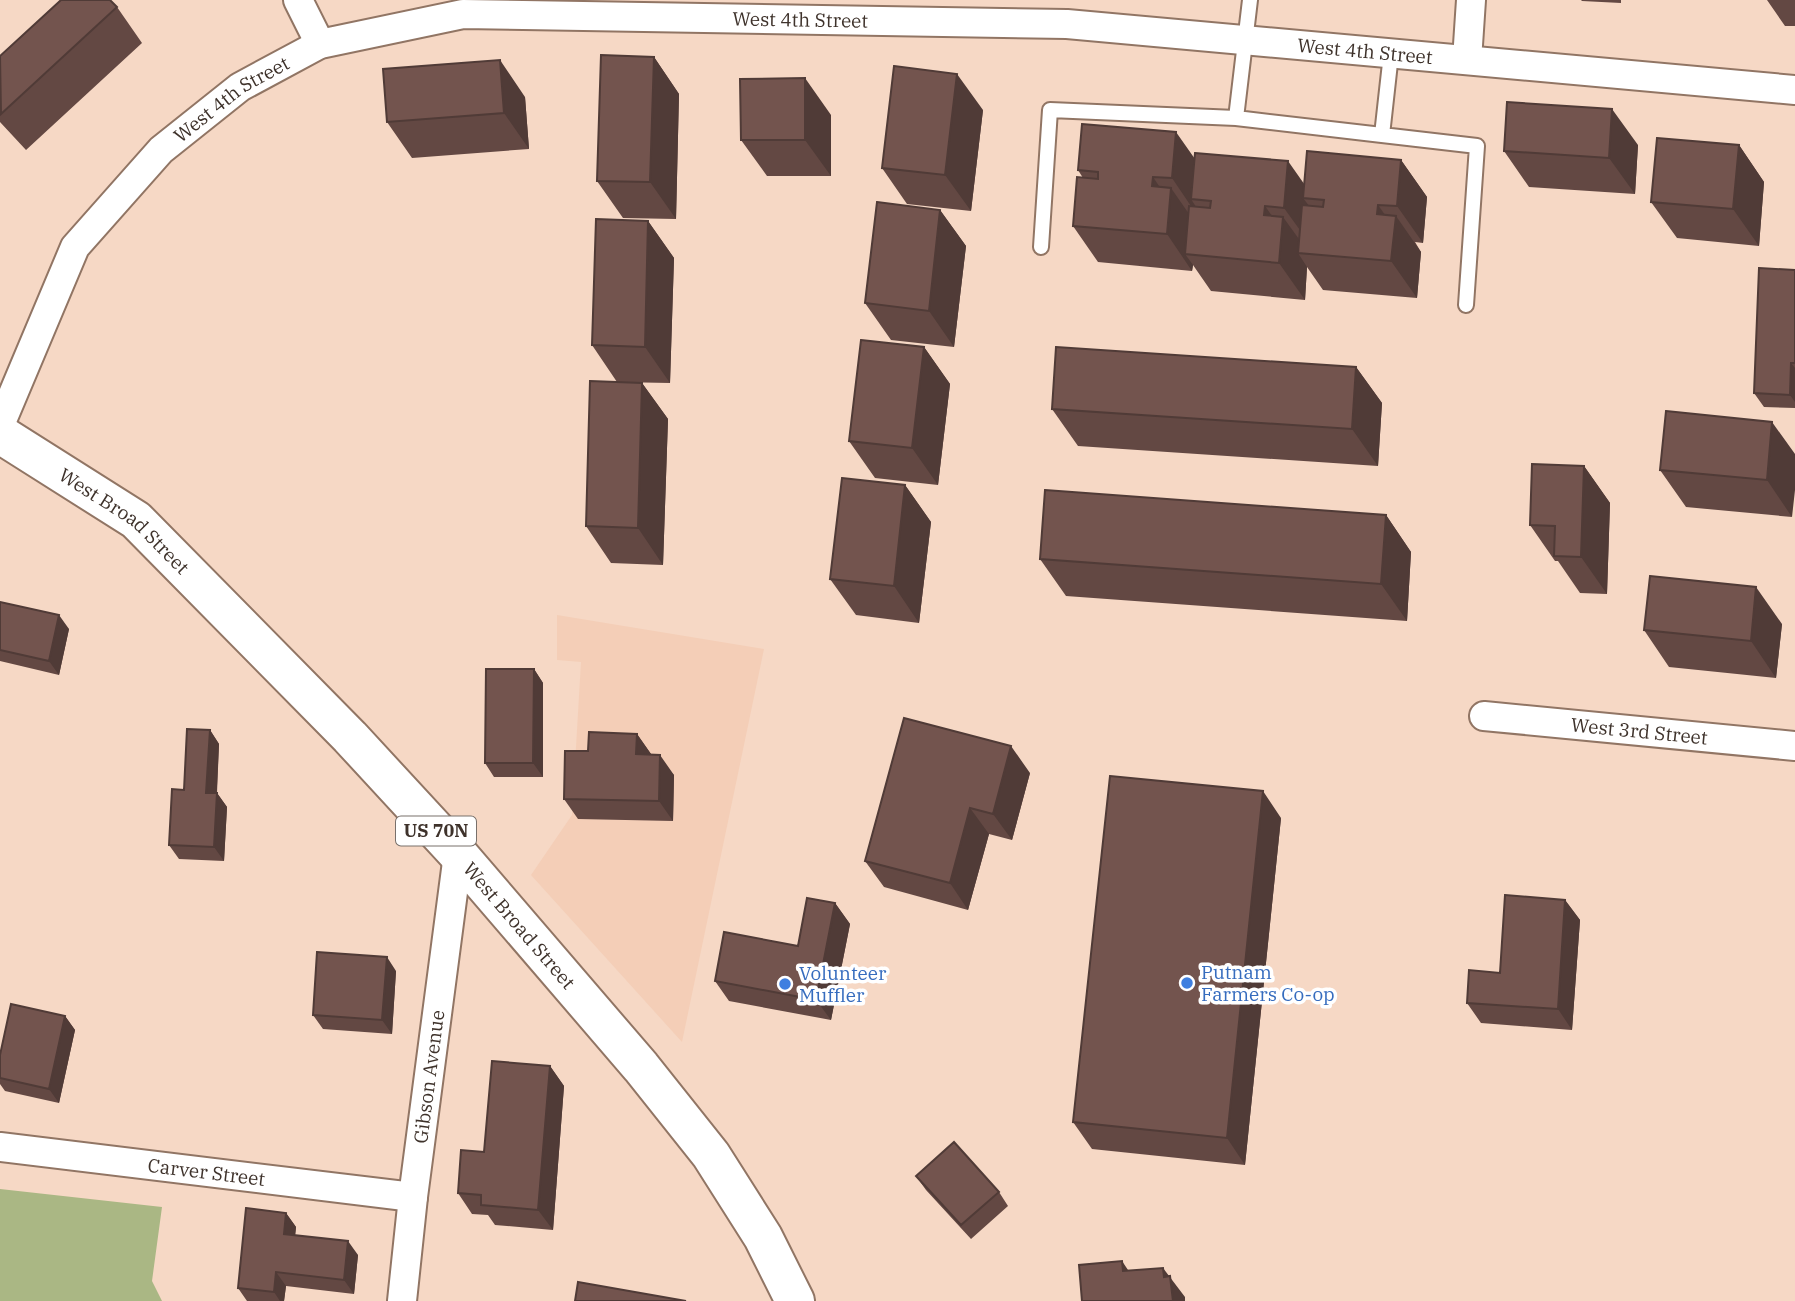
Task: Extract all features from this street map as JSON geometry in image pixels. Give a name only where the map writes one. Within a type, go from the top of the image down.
[{"type":"main road","name":"West Broad Street","points":[[0,434],[136,520],[350,737],[458,854],[640,1067],[710,1155],[764,1237],[795,1301]]},
{"type":"street","points":[[298,0],[320,44]]},
{"type":"street","points":[[1467,60],[1471,0]]},
{"type":"street","name":"West 4th Street","points":[[0,425],[75,247],[161,150],[240,87],[320,44],[463,14],[1068,12],[1245,40],[1795,90]]},
{"type":"street","name":"West 3rd Street","points":[[1484,716],[1795,746]]},
{"type":"street","name":"Gibson Avenue","points":[[402,1301],[458,854]]},
{"type":"street","name":"Carver Street","points":[[0,1147],[413,1197]]},
{"type":"lane","points":[[1236,118],[1250,0]]},
{"type":"lane","points":[[1382,135],[1391,54]]},
{"type":"lane","points":[[1041,247],[1051,110],[1236,118],[1476,146],[1466,304]]},
{"type":"shaded area","points":[[557,615],[764,649],[682,1042],[531,875],[572,815],[581,662],[557,660]]},
{"type":"green space","points":[[0,1189],[162,1207],[152,1281],[162,1301],[0,1301]]},
{"type":"building","points":[[61,0],[110,0],[117,7],[1,114],[0,56]]},
{"type":"building","points":[[601,55],[654,57],[650,182],[597,181]]},
{"type":"building","points":[[500,60],[504,113],[387,122],[383,69]]},
{"type":"building","points":[[894,66],[957,74],[945,175],[882,168]]},
{"type":"building","points":[[805,78],[805,140],[741,140],[740,79]]},
{"type":"building","points":[[1507,102],[1612,109],[1609,158],[1504,151]]},
{"type":"building","points":[[1082,124],[1176,132],[1172,178],[1153,177],[1152,186],[1171,188],[1167,234],[1073,226],[1077,177],[1098,179],[1098,172],[1078,170]]},
{"type":"building","points":[[1657,138],[1739,145],[1733,209],[1651,202]]},
{"type":"building","points":[[1307,151],[1401,160],[1397,206],[1378,205],[1377,214],[1396,216],[1391,261],[1298,253],[1302,205],[1323,207],[1324,200],[1303,198]]},
{"type":"building","points":[[1195,153],[1288,161],[1284,208],[1265,206],[1264,215],[1283,217],[1279,263],[1185,254],[1189,206],[1210,208],[1211,201],[1191,199]]},
{"type":"building","points":[[877,202],[940,210],[929,311],[865,303]]},
{"type":"building","points":[[596,219],[648,221],[645,347],[592,345]]},
{"type":"building","points":[[1759,268],[1795,270],[1795,363],[1791,363],[1790,395],[1754,393]]},
{"type":"building","points":[[861,340],[924,347],[912,448],[849,441]]},
{"type":"building","points":[[1056,347],[1356,367],[1352,429],[1052,409]]},
{"type":"building","points":[[590,381],[642,383],[638,528],[586,526]]},
{"type":"building","points":[[1666,411],[1772,422],[1767,480],[1660,470]]},
{"type":"building","points":[[1532,464],[1584,466],[1581,557],[1554,556],[1555,526],[1530,525]]},
{"type":"building","points":[[842,478],[905,485],[894,586],[830,579]]},
{"type":"building","points":[[1045,490],[1386,515],[1381,584],[1040,559]]},
{"type":"building","points":[[1650,576],[1756,587],[1751,641],[1644,630]]},
{"type":"building","points":[[0,602],[59,615],[49,661],[0,650]]},
{"type":"building","points":[[486,669],[534,669],[533,763],[485,763]]},
{"type":"building","points":[[904,718],[1011,746],[993,814],[970,808],[950,883],[865,861]]},
{"type":"building","points":[[187,729],[210,730],[206,793],[217,793],[214,847],[169,845],[172,789],[184,790]]},
{"type":"building","points":[[589,732],[637,734],[636,754],[660,755],[659,801],[564,799],[565,751],[588,751]]},
{"type":"building","name":"Putnam Farmers Co-op","points":[[1110,776],[1263,791],[1227,1138],[1073,1122]]},
{"type":"building","points":[[1505,895],[1565,900],[1558,1009],[1467,1003],[1469,970],[1500,973]]},
{"type":"building","points":[[807,898],[835,903],[816,1000],[715,981],[724,932],[798,946]]},
{"type":"building","points":[[317,952],[387,957],[382,1020],[313,1015]]},
{"type":"building","points":[[11,1004],[65,1016],[49,1089],[0,1078],[0,1055]]},
{"type":"building","points":[[492,1061],[550,1066],[538,1210],[481,1205],[481,1195],[458,1193],[461,1150],[484,1152]]},
{"type":"building","points":[[954,1142],[999,1192],[961,1225],[916,1176]]},
{"type":"building","points":[[246,1208],[286,1213],[284,1234],[348,1241],[344,1280],[276,1272],[274,1292],[238,1288]]},
{"type":"building","points":[[1122,1261],[1123,1271],[1163,1268],[1164,1277],[1170,1276],[1173,1301],[1082,1301],[1079,1265]]},
{"type":"building","points":[[578,1282],[686,1301],[575,1301]]},
{"type":"place","name":"Putnam Farmers Co-op","points":[[1187,983]]},
{"type":"place","name":"Volunteer Muffler","points":[[785,984]]}]
